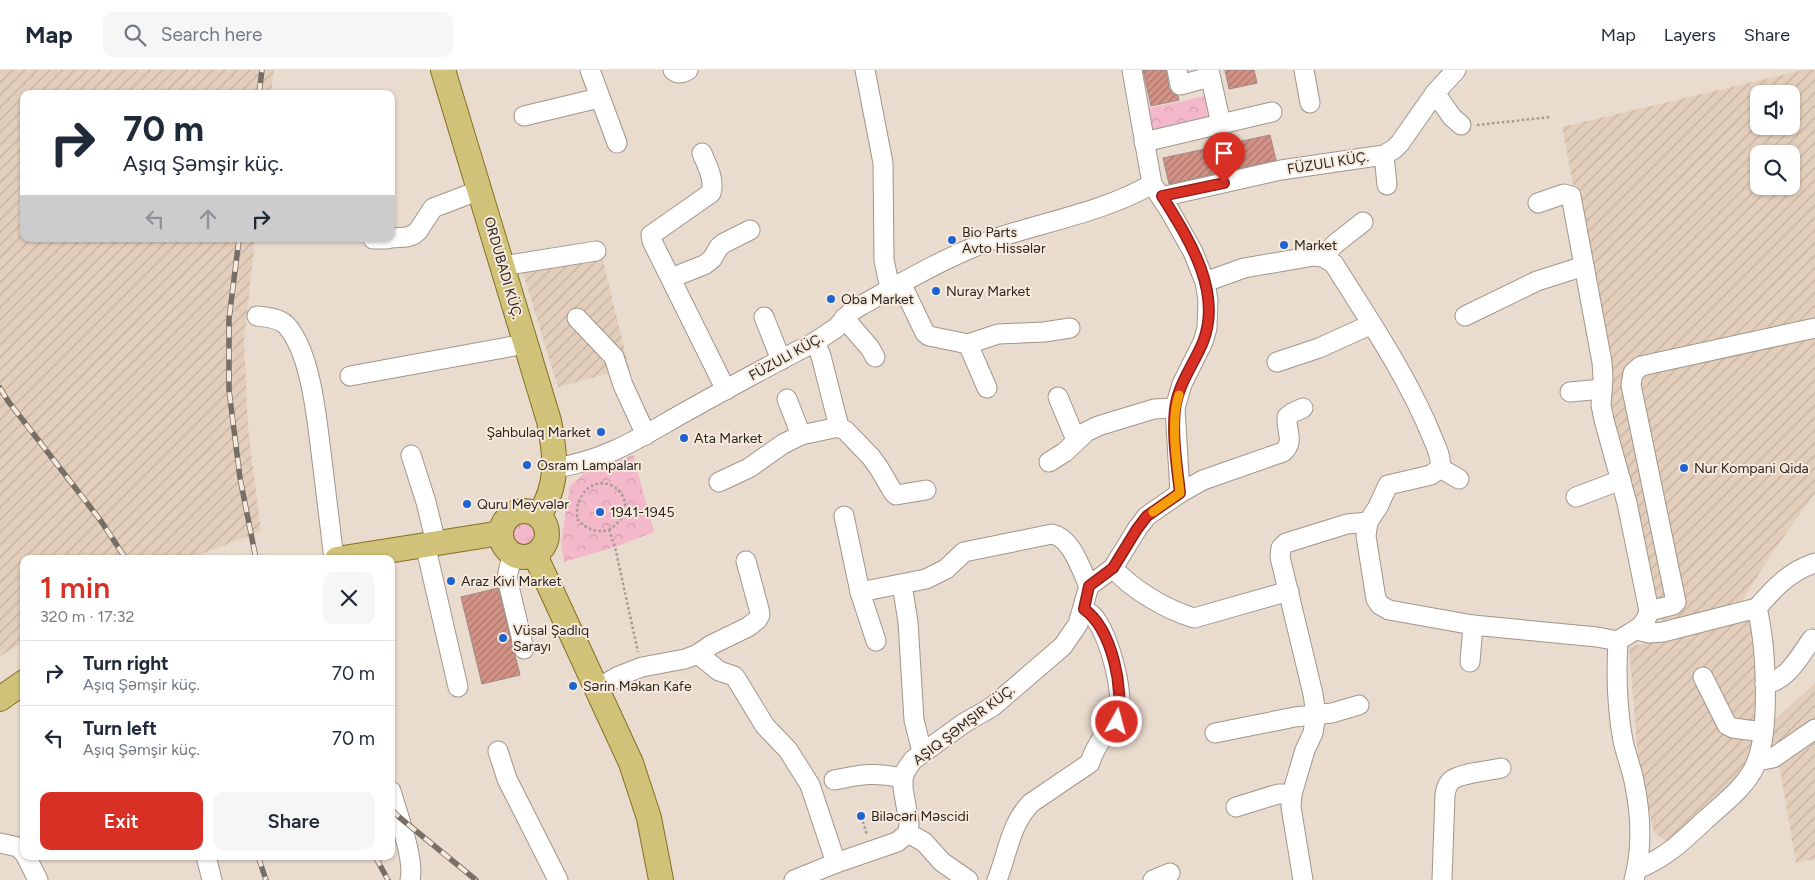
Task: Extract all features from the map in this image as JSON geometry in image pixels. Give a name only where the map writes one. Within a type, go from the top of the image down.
[{"type":"main road","name":"ORDUBADI KÜÇ.","points":[[443,70],[549,421],[555,468],[548,500],[538,516]]},
{"type":"main road","points":[[522,510],[538,516],[547,528],[545,544],[541,550],[535,555],[527,557],[519,557],[512,554],[506,549],[502,541],[502,525],[507,518],[522,510]]},
{"type":"main road","points":[[361,555],[501,533]]},
{"type":"main road","points":[[535,555],[631,762],[641,791],[661,880]]},
{"type":"main road","points":[[0,700],[20,685]]},
{"type":"street","points":[[590,70],[617,143]]},
{"type":"street","points":[[673,70],[682,73],[688,70]]},
{"type":"street","points":[[865,70],[884,163],[884,260],[886,277],[896,286],[925,333],[934,338],[968,344],[998,334],[1044,332],[1070,328]]},
{"type":"street","points":[[1132,70],[1144,142],[1157,190],[1193,252],[1205,282],[1208,306],[1207,328],[1182,384],[1175,408],[1180,493]]},
{"type":"street","points":[[1176,70],[1180,85],[1210,74],[1221,124]]},
{"type":"street","points":[[1304,70],[1310,103]]},
{"type":"street","name":"FÜZULI KÜÇ.","points":[[555,468],[588,461],[630,444],[815,342],[836,328],[844,318],[860,306],[896,286],[978,246],[1157,190],[1384,155],[1400,144],[1435,93],[1456,70]]},
{"type":"street","points":[[1435,93],[1461,126]]},
{"type":"street","points":[[524,116],[599,98]]},
{"type":"street","points":[[1144,142],[1272,112]]},
{"type":"street","points":[[702,153],[711,176],[713,186],[711,192],[650,235],[726,390]]},
{"type":"street","points":[[1384,155],[1387,185]]},
{"type":"street","points":[[395,238],[407,237],[413,234],[418,230],[433,208],[480,190]]},
{"type":"street","points":[[1440,468],[1431,475],[1392,483],[1388,486],[1378,508],[1368,522],[1366,536],[1373,586],[1376,599],[1380,605],[1389,610],[1473,625],[1597,637],[1618,641],[1637,630],[1647,619],[1649,611],[1627,503],[1601,404],[1602,362],[1571,196],[1564,194],[1538,203]]},
{"type":"street","points":[[1323,257],[1335,244],[1363,222]]},
{"type":"street","points":[[671,278],[704,265],[712,260],[724,243],[750,230]]},
{"type":"street","points":[[502,266],[596,251]]},
{"type":"street","points":[[1205,282],[1244,268],[1314,256],[1323,257],[1334,264],[1406,383],[1428,427],[1440,458],[1440,468]]},
{"type":"street","points":[[1465,316],[1537,281],[1584,266]]},
{"type":"street","points":[[257,316],[275,319],[285,324],[297,342],[304,361],[313,394],[335,555]]},
{"type":"street","points":[[764,317],[781,360]]},
{"type":"street","points":[[577,318],[614,357],[623,385],[646,435]]},
{"type":"street","points":[[844,318],[870,348],[875,357]]},
{"type":"street","points":[[1277,362],[1319,348],[1372,324]]},
{"type":"street","points":[[1649,611],[1673,605],[1676,602],[1676,596],[1631,385],[1633,372],[1640,366],[1815,328]]},
{"type":"street","points":[[815,342],[821,356],[839,427]]},
{"type":"street","points":[[350,376],[525,344]]},
{"type":"street","points":[[968,344],[987,388]]},
{"type":"street","points":[[1570,392],[1602,389]]},
{"type":"street","points":[[1058,397],[1076,440]]},
{"type":"street","points":[[787,399],[802,435]]},
{"type":"street","points":[[1049,462],[1065,452],[1086,432],[1108,422],[1154,409],[1175,408]]},
{"type":"street","points":[[1089,586],[1113,568],[1147,516],[1180,493],[1203,480],[1283,452],[1289,447],[1290,440],[1286,425],[1287,417],[1303,408]]},
{"type":"street","points":[[719,482],[750,468],[783,444],[802,435],[839,427],[846,430],[871,457],[880,468],[892,492],[896,495],[926,490]]},
{"type":"street","points":[[411,455],[426,502],[431,544],[458,687]]},
{"type":"street","points":[[1440,468],[1459,479]]},
{"type":"street","points":[[1576,497],[1621,480]]},
{"type":"street","points":[[844,516],[860,592],[876,641]]},
{"type":"street","points":[[1303,880],[1291,817],[1292,794],[1305,750],[1313,732],[1316,715],[1313,694],[1280,557],[1281,548],[1286,543],[1347,524],[1368,522]]},
{"type":"street","points":[[794,880],[897,842],[908,833],[909,823],[903,788],[903,778],[906,770],[922,752],[964,723],[992,707],[1063,646],[1078,624],[1084,609],[1089,586],[1067,541],[1060,535],[1052,534],[964,552],[946,569],[926,579],[860,592]]},
{"type":"street","points":[[512,554],[507,578],[524,649]]},
{"type":"street","points":[[596,689],[619,676],[642,667],[698,654],[711,644],[748,627],[757,620],[760,615],[759,609],[746,561]]},
{"type":"street","points":[[1637,630],[1649,633],[1663,632],[1758,608],[1780,582],[1795,571],[1815,562]]},
{"type":"street","points":[[1113,568],[1138,592],[1194,618],[1289,591]]},
{"type":"street","points":[[902,584],[908,622],[914,720],[922,752]]},
{"type":"street","points":[[1635,875],[1674,849],[1742,785],[1757,761],[1763,732],[1765,684],[1758,608]]},
{"type":"street","points":[[997,880],[1014,825],[1023,811],[1031,803],[1090,763],[1104,736],[1117,722],[1120,696],[1115,663],[1097,621],[1084,609]]},
{"type":"street","points":[[1470,662],[1473,625]]},
{"type":"street","points":[[1765,684],[1782,677],[1790,670],[1812,639]]},
{"type":"street","points":[[1618,641],[1617,665],[1620,724],[1635,783],[1641,832],[1635,875]]},
{"type":"street","points":[[698,654],[719,671],[734,676],[738,680],[764,726],[788,750],[810,785],[816,799],[836,863]]},
{"type":"street","points":[[1704,677],[1728,725],[1733,728],[1763,732]]},
{"type":"street","points":[[1215,733],[1294,717],[1332,714],[1360,705]]},
{"type":"street","points":[[1757,761],[1773,758],[1815,729]]},
{"type":"street","points":[[498,750],[507,779],[558,880]]},
{"type":"street","points":[[1442,880],[1447,785],[1452,779],[1460,776],[1501,768]]},
{"type":"street","points":[[834,780],[881,773],[903,778]]},
{"type":"street","points":[[1236,807],[1278,794],[1292,794]]},
{"type":"street","points":[[395,805],[406,845],[410,865],[410,880]]},
{"type":"street","points":[[908,833],[924,842],[942,862],[968,880]]},
{"type":"street","points":[[0,843],[20,849]]},
{"type":"street","points":[[28,860],[38,880]]},
{"type":"street","points":[[207,860],[212,880]]},
{"type":"street","points":[[1153,880],[1170,873]]},
{"type":"path","points":[[1461,126],[1550,117]]},
{"type":"path","points":[[597,483],[606,483],[614,486],[620,493],[624,503],[624,514],[618,523],[609,530],[596,532],[585,527],[577,520],[578,504],[583,493],[597,483]]},
{"type":"path","points":[[609,530],[616,547],[642,667]]},
{"type":"path","points":[[860,812],[872,851]]},
{"type":"shaded area","points":[[0,70],[274,70],[272,90],[20,90],[20,242],[255,242],[244,340],[248,428],[261,531],[198,555],[20,555],[20,644],[0,656]]},
{"type":"shaded area","name":"Nur Kompani Qida","points":[[1803,70],[1815,70],[1815,493],[1770,556],[1739,606],[1664,626],[1607,395],[1608,365],[1562,127]]},
{"type":"shaded area","points":[[602,256],[629,368],[558,387],[522,270]]},
{"type":"shaded area","points":[[1754,619],[1757,705],[1752,754],[1745,769],[1670,843],[1654,833],[1638,756],[1629,647]]},
{"type":"shaded area","points":[[1815,683],[1815,859],[1796,863],[1780,769],[1767,748],[1773,722]]},
{"type":"green space","points":[[1205,96],[1211,120],[1153,134],[1147,109]]},
{"type":"green space","points":[[633,455],[654,532],[615,547],[564,562],[561,543],[570,486],[583,474]]},
{"type":"green space","points":[[524,523],[532,526],[535,534],[532,542],[524,545],[516,542],[513,534],[516,526]]},
{"type":"building","points":[[1143,70],[1166,70],[1169,88],[1172,93],[1178,96],[1179,100],[1151,106]]},
{"type":"building","points":[[1225,70],[1254,70],[1257,83],[1229,89]]},
{"type":"building","points":[[1270,135],[1276,160],[1169,184],[1163,158]]},
{"type":"building","points":[[498,588],[520,675],[482,684],[461,597]]},
{"type":"railway","points":[[260,90],[262,70]]},
{"type":"railway","points":[[239,242],[229,319],[229,390],[240,478],[255,555]]},
{"type":"railway","points":[[0,388],[101,521],[123,555]]},
{"type":"railway","points":[[395,813],[476,880]]},
{"type":"railway","points":[[259,860],[266,880]]},
{"type":"railway","points":[[377,860],[388,880]]},
{"type":"slow traffic","points":[[1153,512],[1180,493],[1175,423],[1175,408],[1179,395]]},
{"type":"place","name":"Bio Parts Avto Hissələr","points":[[952,240]]},
{"type":"place","name":"Market","points":[[1284,245]]},
{"type":"place","name":"Nuray Market","points":[[936,291]]},
{"type":"place","name":"Oba Market","points":[[831,299]]},
{"type":"place","name":"Şahbulaq Market","points":[[601,432]]},
{"type":"place","name":"Ata Market","points":[[684,438]]},
{"type":"place","name":"Osram Lampaları","points":[[527,465]]},
{"type":"place","name":"Nur Kompani Qida","points":[[1684,468]]},
{"type":"place","name":"Quru Meyvələr","points":[[467,504]]},
{"type":"place","name":"1941-1945","points":[[600,512]]},
{"type":"place","name":"Araz Kivi Market","points":[[451,581]]},
{"type":"place","name":"Vüsal Şadlıq Sarayı","points":[[503,638]]},
{"type":"place","name":"Sərin Məkan Kafe","points":[[573,686]]},
{"type":"place","name":"Biləcəri Məscidi","points":[[861,816]]},
{"type":"route","points":[[1117,722],[1120,696],[1115,663],[1097,621],[1084,609],[1087,592],[1089,586],[1108,574],[1113,568],[1147,516],[1180,493],[1175,408],[1182,384],[1202,342],[1207,328],[1209,313],[1205,282],[1201,269],[1162,196],[1224,183]]}]
